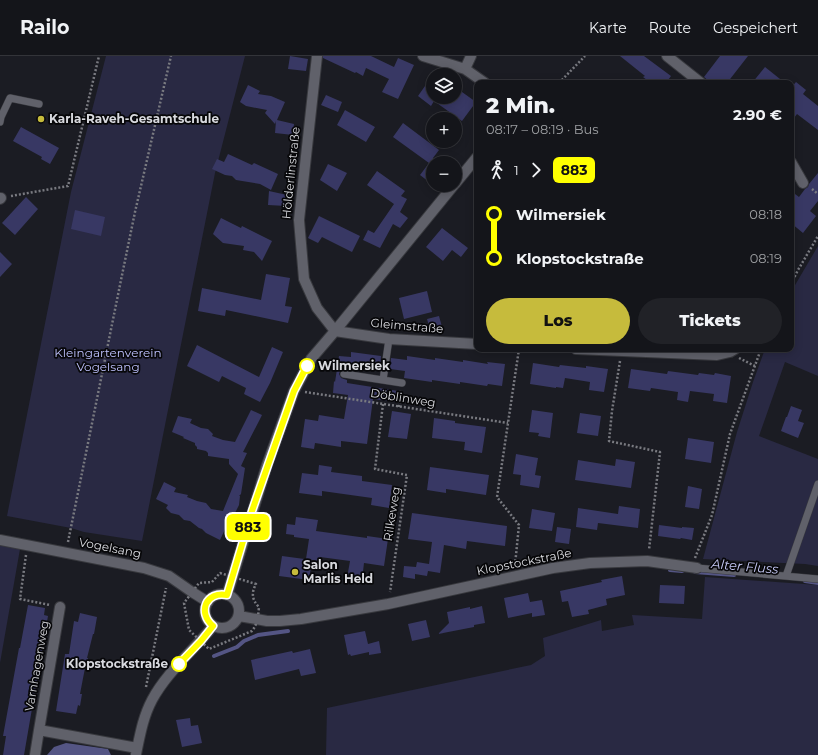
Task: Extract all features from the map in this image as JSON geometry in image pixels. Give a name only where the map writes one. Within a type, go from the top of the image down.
[{"type":"street","name":"Hölderlinstraße","points":[[317,56],[299,220],[304,279],[317,308],[335,331]]},
{"type":"street","points":[[423,56],[465,69],[481,80]]},
{"type":"street","points":[[465,69],[471,56]]},
{"type":"street","points":[[667,56],[697,80]]},
{"type":"street","points":[[462,174],[474,160]]},
{"type":"street","points":[[794,167],[803,183]]},
{"type":"street","points":[[227,595],[265,471],[294,391],[311,359],[448,192]]},
{"type":"street","name":"Gleimstraße","points":[[335,331],[389,339],[474,344]]},
{"type":"street","points":[[645,352],[717,355],[730,352]]},
{"type":"street","name":"Vogelsang","points":[[0,540],[144,568],[169,576],[208,602]]},
{"type":"street","name":"Klopstockstraße","points":[[239,616],[257,620],[280,621],[301,619],[388,604],[553,568],[590,563],[648,561],[695,568]]},
{"type":"street","points":[[216,595],[227,595],[233,598],[238,604],[240,612],[234,624],[227,628],[221,629],[213,626],[206,618],[205,607],[211,598],[216,595]]},
{"type":"street","name":"Varnhagenweg","points":[[34,755],[60,607]]},
{"type":"street","points":[[39,730],[137,752],[145,717],[157,691],[213,626]]},
{"type":"lane","points":[[0,122],[1,116],[10,98],[40,104]]},
{"type":"lane","points":[[383,380],[389,339]]},
{"type":"lane","points":[[344,374],[402,383]]},
{"type":"lane","points":[[786,576],[818,484]]},
{"type":"lane","name":"Klopstockstraße","points":[[695,568],[818,579]]},
{"type":"path","points":[[0,197],[68,186],[99,56]]},
{"type":"path","points":[[66,553],[120,280],[171,56]]},
{"type":"path","points":[[562,80],[585,56]]},
{"type":"path","points":[[794,278],[818,236]]},
{"type":"path","points":[[514,576],[519,525],[497,498],[519,352]]},
{"type":"path","points":[[621,352],[609,441],[660,452],[648,561]]},
{"type":"path","points":[[695,568],[697,553],[712,515],[730,434],[760,352]]},
{"type":"path","points":[[399,407],[402,383]]},
{"type":"path","name":"Döblinweg","points":[[294,391],[508,423]]},
{"type":"path","name":"Rilkeweg","points":[[383,404],[376,469],[407,475],[388,604]]},
{"type":"path","points":[[28,545],[20,599],[60,607]]},
{"type":"path","points":[[220,573],[256,584],[252,595],[254,602],[259,607],[256,626],[252,631],[209,649],[189,630],[184,603],[192,592],[199,583],[212,582],[220,573]]},
{"type":"path","points":[[144,693],[169,576]]},
{"type":"green space","name":"Kleingartenverein Vogelsang","points":[[106,56],[245,56],[215,173],[142,541],[84,532],[71,528],[7,516],[71,192]]},
{"type":"green space","points":[[818,246],[818,376],[785,362],[759,436],[818,459],[818,566],[805,564],[703,559],[737,432],[764,352],[794,352],[794,287]]},
{"type":"green space","points":[[0,545],[20,549],[0,663]]},
{"type":"green space","points":[[705,577],[818,585],[818,755],[326,755],[327,708],[531,665],[545,656],[543,638],[601,620],[602,631],[634,625],[632,615],[702,619]]},
{"type":"shaded area","points":[[66,743],[108,749],[111,755],[47,755],[54,747]]},
{"type":"building","points":[[290,56],[308,59],[306,71],[288,69]]},
{"type":"building","points":[[323,56],[371,56],[394,67],[398,58],[414,65],[398,99],[382,92],[389,79],[366,68],[363,76],[323,58]]},
{"type":"building","points":[[620,56],[644,56],[671,76],[668,80],[647,80],[643,77],[645,76]]},
{"type":"building","points":[[720,56],[748,56],[729,80],[708,80],[704,77]]},
{"type":"building","points":[[765,67],[781,80],[754,80]]},
{"type":"building","points":[[796,82],[806,90],[803,94],[818,106],[818,130],[797,114],[794,118],[794,84]]},
{"type":"building","points":[[248,85],[260,91],[258,94],[271,96],[285,102],[277,120],[294,124],[293,135],[275,133],[276,121],[275,124],[265,113],[267,110],[246,106],[240,102]]},
{"type":"building","points":[[425,86],[426,87],[426,102],[418,96]]},
{"type":"building","points":[[462,92],[474,101],[474,105],[462,121],[462,112],[449,112],[438,104],[462,104]]},
{"type":"building","points":[[326,95],[342,102],[338,112],[321,105]]},
{"type":"building","points":[[345,110],[375,127],[366,142],[337,125]]},
{"type":"building","points":[[403,123],[426,140],[426,148],[436,148],[439,150],[434,156],[426,156],[426,161],[393,137]]},
{"type":"building","points":[[21,127],[59,148],[50,164],[41,159],[42,157],[13,141]]},
{"type":"building","points":[[228,154],[252,165],[254,163],[278,174],[271,190],[260,184],[236,180],[232,176],[225,175],[212,169],[217,159],[224,162]]},
{"type":"building","points":[[328,164],[347,173],[337,191],[320,180]]},
{"type":"building","points":[[426,167],[426,180],[420,175]]},
{"type":"building","points":[[377,171],[405,191],[401,196],[407,199],[400,212],[408,218],[400,228],[393,224],[380,248],[363,240],[368,230],[374,233],[394,204],[367,185]]},
{"type":"building","points":[[818,173],[818,201],[810,211],[816,216],[803,233],[794,226],[794,193],[799,197]]},
{"type":"building","points":[[269,191],[287,195],[286,206],[268,205]]},
{"type":"building","points":[[26,197],[38,209],[15,235],[2,223]]},
{"type":"building","points":[[75,210],[105,217],[101,236],[71,229]]},
{"type":"building","points":[[319,216],[360,236],[352,252],[322,237],[318,243],[308,238]]},
{"type":"building","points":[[221,218],[241,228],[242,226],[272,241],[262,261],[254,252],[243,250],[244,246],[223,243],[213,234]]},
{"type":"building","points":[[442,228],[468,248],[461,257],[452,250],[443,261],[426,247]]},
{"type":"building","points":[[0,252],[12,264],[0,277]]},
{"type":"building","points":[[266,274],[290,278],[285,306],[292,307],[288,323],[226,310],[225,316],[198,311],[202,288],[261,300]]},
{"type":"building","points":[[427,291],[432,312],[404,319],[399,298]]},
{"type":"building","points":[[439,316],[442,327],[430,330],[427,319]]},
{"type":"building","points":[[197,345],[259,377],[272,347],[283,352],[260,402],[244,394],[246,388],[222,376],[219,382],[187,366]]},
{"type":"building","points":[[351,352],[381,356],[380,368],[350,363],[349,370],[343,369],[340,371],[339,374],[341,378],[347,380],[347,383],[398,391],[397,402],[373,399],[367,444],[341,441],[341,447],[315,443],[314,449],[301,447],[305,419],[318,421],[319,415],[344,419],[348,395],[333,393],[334,381],[335,382],[339,356],[351,357]]},
{"type":"building","points":[[407,356],[435,360],[435,358],[463,362],[463,360],[488,364],[487,362],[505,364],[502,386],[488,384],[487,386],[460,382],[460,384],[432,380],[432,382],[404,378],[405,371],[390,369],[391,358],[407,360]]},
{"type":"building","points":[[533,363],[559,367],[560,365],[586,368],[586,366],[608,369],[604,392],[589,390],[590,382],[565,378],[563,388],[530,384]]},
{"type":"building","points":[[631,369],[667,374],[668,371],[698,375],[699,373],[714,375],[715,373],[731,376],[727,403],[713,401],[714,394],[690,391],[688,402],[677,400],[678,392],[651,388],[650,391],[628,388]]},
{"type":"building","points":[[791,406],[802,410],[798,421],[804,423],[798,438],[781,431]]},
{"type":"building","points":[[251,410],[262,415],[243,452],[247,453],[241,466],[245,468],[241,494],[239,496],[239,505],[235,513],[233,512],[220,540],[206,533],[190,521],[184,520],[179,515],[171,513],[166,508],[168,505],[156,499],[164,482],[176,488],[174,492],[188,495],[187,497],[206,503],[211,509],[223,511],[238,474],[229,464],[229,459],[208,456],[206,451],[197,449],[195,443],[172,432],[178,416],[192,419],[190,423],[201,428],[208,429],[213,434],[212,436],[235,442]]},
{"type":"building","points":[[532,410],[553,413],[550,438],[538,436],[539,433],[529,432]]},
{"type":"building","points":[[392,411],[411,414],[407,439],[388,437]]},
{"type":"building","points":[[580,413],[601,416],[598,436],[577,433]]},
{"type":"building","points":[[434,418],[455,421],[455,423],[486,427],[482,453],[464,450],[465,442],[432,438]]},
{"type":"building","points":[[688,438],[714,442],[711,463],[685,459]]},
{"type":"building","points":[[516,454],[538,458],[535,475],[541,476],[539,488],[520,485],[521,475],[513,474]]},
{"type":"building","points":[[616,459],[635,462],[631,488],[575,480],[578,460],[615,466]]},
{"type":"building","points":[[319,465],[332,467],[331,472],[362,476],[362,481],[392,485],[389,508],[371,505],[372,498],[322,491],[322,496],[299,493],[302,473],[318,475]]},
{"type":"building","points":[[430,467],[489,475],[486,495],[446,489],[446,493],[427,490]]},
{"type":"building","points":[[688,486],[702,489],[699,509],[685,507]]},
{"type":"building","points":[[619,506],[640,509],[638,528],[598,523],[597,530],[576,527],[578,508],[618,514]]},
{"type":"building","points":[[532,509],[555,513],[552,531],[529,528]]},
{"type":"building","points":[[412,513],[507,526],[505,546],[467,541],[466,549],[444,545],[440,573],[428,571],[427,576],[415,574],[415,579],[403,577],[404,566],[416,567],[417,562],[429,564],[432,542],[408,539]]},
{"type":"building","points":[[296,517],[318,520],[316,531],[367,538],[367,536],[388,539],[384,566],[364,563],[362,580],[347,578],[350,561],[320,557],[319,561],[306,559],[309,539],[294,537],[294,535],[286,534],[287,524],[295,525]]},
{"type":"building","points":[[659,525],[694,528],[692,540],[658,536]]},
{"type":"building","points":[[557,527],[571,529],[569,544],[555,542]]},
{"type":"building","name":"Salon Marlis Held","points":[[282,556],[312,560],[309,580],[279,576]]},
{"type":"building","points":[[622,576],[625,595],[606,599],[607,605],[588,610],[589,614],[572,617],[568,601],[562,602],[560,591]]},
{"type":"building","points":[[660,585],[685,586],[684,604],[659,603]]},
{"type":"building","points":[[528,593],[530,602],[542,600],[545,615],[532,617],[532,613],[508,618],[504,598]]},
{"type":"building","points":[[28,605],[45,608],[44,615],[48,616],[24,755],[3,755],[6,736],[3,736]]},
{"type":"building","points":[[482,606],[485,623],[474,625],[474,627],[438,634],[449,623],[447,612]]},
{"type":"building","points":[[80,613],[97,617],[87,658],[87,668],[85,668],[80,694],[82,694],[80,706],[78,705],[76,714],[56,711],[65,654],[69,654],[74,621],[78,622]]},
{"type":"building","points":[[426,620],[430,637],[412,641],[408,624]]},
{"type":"building","points":[[365,631],[368,644],[379,641],[381,653],[369,655],[369,652],[351,656],[350,654],[348,655],[344,635]]},
{"type":"building","points":[[310,649],[316,673],[301,676],[299,669],[255,680],[251,660],[292,651],[293,653]]},
{"type":"building","points":[[190,718],[191,726],[198,725],[202,743],[182,747],[176,720]]},
{"type":"waterway","name":"Alter Fluss","points":[[670,570],[682,571]]},
{"type":"waterway","name":"Alter Fluss","points":[[695,572],[734,575]]},
{"type":"waterway","name":"Alter Fluss","points":[[805,581],[818,583]]},
{"type":"waterway","name":"Alter Fluss","points":[[214,656],[237,647],[244,641],[258,635],[288,631]]},
{"type":"bus line","name":"883","points":[[179,664],[213,626],[206,618],[205,607],[208,602],[216,595],[227,595],[252,511],[268,465],[294,391],[307,366]]},
{"type":"place","name":"Karla-Raveh-Gesamtschule","points":[[41,119]]},
{"type":"place","name":"Wilmersiek","points":[[307,366]]},
{"type":"place","name":"Salon Marlis Held","points":[[295,572]]},
{"type":"place","name":"Klopstockstraße","points":[[179,664]]}]
